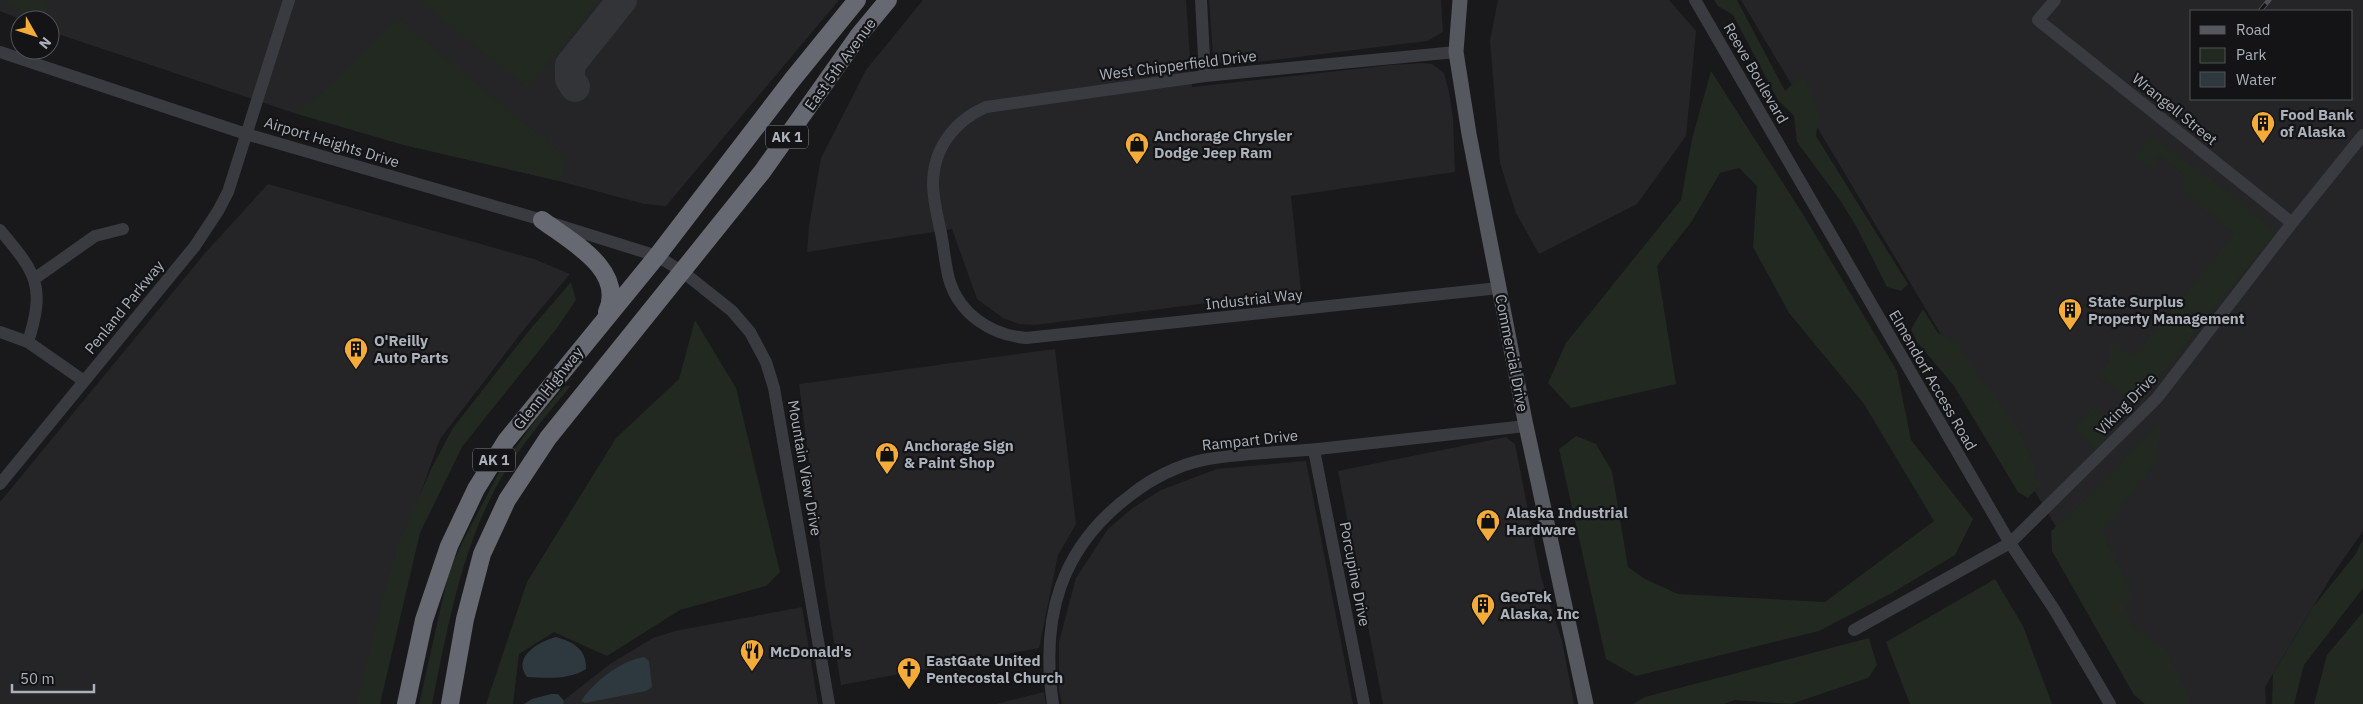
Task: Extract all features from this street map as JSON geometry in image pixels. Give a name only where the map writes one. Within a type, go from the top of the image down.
[{"type":"highway","name":"East 5th Avenue","points":[[657,256],[792,80],[857,0]]},
{"type":"highway","name":"East 5th Avenue","points":[[683,272],[762,172],[859,35],[888,0]]},
{"type":"highway","points":[[542,220],[587,254],[602,269],[612,292],[611,304],[604,319]]},
{"type":"highway","name":"Glenn Highway","points":[[406,704],[424,620],[449,546],[476,489],[506,441],[657,256]]},
{"type":"highway","name":"Glenn Highway","points":[[450,704],[464,619],[482,554],[507,500],[548,438],[683,272]]},
{"type":"main road","name":"Commercial Drive","points":[[1460,0],[1456,52],[1469,134],[1526,426],[1586,704]]},
{"type":"street","name":"Penland Parkway","points":[[0,484],[195,246],[218,211],[228,192],[289,0]]},
{"type":"street","points":[[1201,0],[1205,76]]},
{"type":"street","name":"Reeve Boulevard","points":[[1695,0],[1790,163]]},
{"type":"street","name":"Wrangell Street","points":[[2054,0],[2038,20],[2292,223]]},
{"type":"street","name":"Airport Heights Drive","points":[[0,52],[246,134],[542,220],[657,256]]},
{"type":"street","name":"West Chipperfield Drive","points":[[1012,337],[988,327],[976,319],[960,301],[954,290],[949,278],[933,186],[934,167],[942,145],[952,131],[973,112],[986,107],[1205,76],[1456,52]]},
{"type":"street","name":"Viking Drive","points":[[1854,630],[2010,543],[2157,398],[2292,223],[2363,135]]},
{"type":"street","name":"Elmendorf Access Road","points":[[1790,163],[2010,543],[2054,609],[2110,704]]},
{"type":"street","points":[[34,279],[95,236],[123,229]]},
{"type":"street","points":[[0,230],[28,264],[34,279],[36,317],[28,342]]},
{"type":"street","name":"Mountain View Drive","points":[[657,256],[683,272],[732,311],[750,332],[766,362],[774,388],[829,704]]},
{"type":"street","name":"Industrial Way","points":[[1012,337],[1038,338],[1091,333],[1499,288]]},
{"type":"street","points":[[0,332],[28,342],[84,381]]},
{"type":"street","name":"Rampart Drive","points":[[1052,704],[1049,646],[1051,616],[1059,588],[1072,557],[1093,529],[1112,510],[1145,484],[1202,460],[1314,450],[1526,426]]},
{"type":"street","name":"Porcupine Drive","points":[[1314,450],[1364,704]]},
{"type":"shaded area","points":[[0,0],[839,0],[666,206],[644,204],[559,181],[404,145],[294,113],[60,34],[60,10],[10,10],[10,15],[0,11]]},
{"type":"shaded area","name":"Anchorage Chrysler Dodge Jeep Ram","points":[[923,0],[1186,0],[1192,87],[1391,65],[1432,64],[1444,73],[1449,92],[1453,118],[1455,172],[1291,196],[1301,291],[1035,325],[1019,324],[1003,318],[977,299],[952,229],[807,252],[809,226],[821,158],[866,70]]},
{"type":"shaded area","points":[[1209,0],[1441,0],[1443,32],[1427,41],[1225,66],[1213,57]]},
{"type":"shaded area","points":[[1498,0],[1669,0],[1696,31],[1686,136],[1637,204],[1539,254],[1516,213],[1500,163],[1490,40]]},
{"type":"shaded area","points":[[1741,0],[2363,0],[2363,531],[2331,577],[2265,687],[2266,704],[2162,704]]},
{"type":"shaded area","points":[[268,184],[534,259],[570,274],[525,328],[440,439],[404,539],[364,704],[0,704],[0,502],[206,252]]},
{"type":"shaded area","points":[[1055,349],[1076,524],[1058,555],[1039,648],[841,685],[825,585],[799,384]]},
{"type":"shaded area","points":[[1506,437],[1515,444],[1541,577],[1562,641],[1574,704],[1383,704],[1338,471]]},
{"type":"shaded area","points":[[1306,461],[1353,704],[1062,704],[1059,691],[1059,642],[1076,578],[1108,529],[1134,507],[1161,490],[1217,469]]},
{"type":"shaded area","points":[[802,607],[818,704],[559,704],[610,664],[653,638],[675,631]]},
{"type":"shaded area","points":[[1044,692],[1046,704],[996,704]]},
{"type":"green space","points":[[2,0],[46,0],[47,10],[18,10]]},
{"type":"green space","points":[[417,0],[599,0],[528,88]]},
{"type":"green space","points":[[1714,0],[1737,0],[1785,91],[1803,74],[1819,115],[1816,136],[1908,284],[1901,291],[1887,287],[1856,226],[1840,200],[1797,142],[1794,116],[1778,100],[1733,15],[1718,6]]},
{"type":"green space","points":[[398,18],[568,159],[559,181],[404,145],[294,113],[325,91]]},
{"type":"green space","points":[[1711,71],[1801,211],[1897,371],[1911,440],[1973,519],[1955,555],[1892,593],[1819,631],[1636,676],[1606,659],[1559,449],[1576,436],[1596,444],[1612,471],[1628,567],[1645,579],[1678,594],[1825,602],[1934,521],[1864,404],[1789,313],[1753,247],[1757,186],[1739,168],[1720,173],[1692,221],[1657,266],[1676,384],[1571,408],[1548,383],[1566,343],[1681,200],[1692,139]]},
{"type":"green space","points":[[2151,136],[2232,194],[2276,233],[2135,407],[2099,376],[2111,358],[2111,341],[2134,356],[2234,234],[2184,191],[2185,176],[2160,155],[2151,168],[2133,156]]},
{"type":"green space","points":[[571,282],[576,300],[557,328],[462,447],[420,533],[380,704],[357,704],[386,586],[401,537],[432,467],[453,428],[527,333]]},
{"type":"green space","points":[[1923,309],[1938,333],[1957,341],[1980,378],[1994,394],[2017,428],[2034,463],[2033,476],[2042,483],[2028,498],[2018,492],[1954,386],[1917,342],[1911,329]]},
{"type":"green space","points":[[695,320],[736,388],[780,572],[766,586],[680,610],[607,656],[554,632],[519,654],[513,704],[486,704],[527,582],[616,438],[679,379]]},
{"type":"green space","points":[[565,386],[571,386],[540,423],[495,488],[470,547],[460,578],[432,704],[419,704],[449,571],[504,463],[538,417]]},
{"type":"green space","points":[[2095,407],[2106,419],[2109,435],[2095,451],[2074,427]]},
{"type":"green space","points":[[2161,420],[2157,461],[2102,532],[2132,593],[2125,607],[2132,626],[2166,649],[2192,704],[2145,704],[2134,695],[2052,551],[2051,531],[2082,503]]},
{"type":"green space","points":[[2363,539],[2363,588],[2304,665],[2294,704],[2272,704],[2273,674],[2313,607],[2355,555]]},
{"type":"green space","points":[[1995,579],[2023,626],[2052,704],[1910,704],[1886,642]]},
{"type":"green space","points":[[2363,612],[2363,704],[2314,704],[2327,655]]},
{"type":"green space","points":[[1869,638],[1877,665],[1868,678],[1791,704],[1735,700],[1724,704],[1633,704],[1645,697]]},
{"type":"water","points":[[556,637],[578,647],[584,656],[586,669],[565,677],[527,677],[523,670],[523,663],[529,651]]},
{"type":"water","points":[[644,657],[649,661],[652,687],[646,691],[585,703],[581,701],[593,686],[617,667]]},
{"type":"water","points":[[558,694],[564,701],[563,704],[524,704],[532,699]]},
{"type":"taxiway","points":[[575,87],[570,79],[570,65],[622,0]]},
{"type":"railway","points":[[2261,10],[2269,0]]},
{"type":"place","name":"Food Bank of Alaska","points":[[2263,144]]},
{"type":"place","name":"Anchorage Chrysler Dodge Jeep Ram","points":[[1137,165]]},
{"type":"place","name":"State Surplus Property Management","points":[[2070,331]]},
{"type":"place","name":"O'Reilly Auto Parts","points":[[356,370]]},
{"type":"place","name":"Anchorage Sign & Paint Shop","points":[[887,475]]},
{"type":"place","name":"Alaska Industrial Hardware","points":[[1488,542]]},
{"type":"place","name":"GeoTek Alaska, Inc","points":[[1483,626]]},
{"type":"place","name":"McDonald's","points":[[752,672]]},
{"type":"place","name":"EastGate United Pentecostal Church","points":[[909,690]]}]
